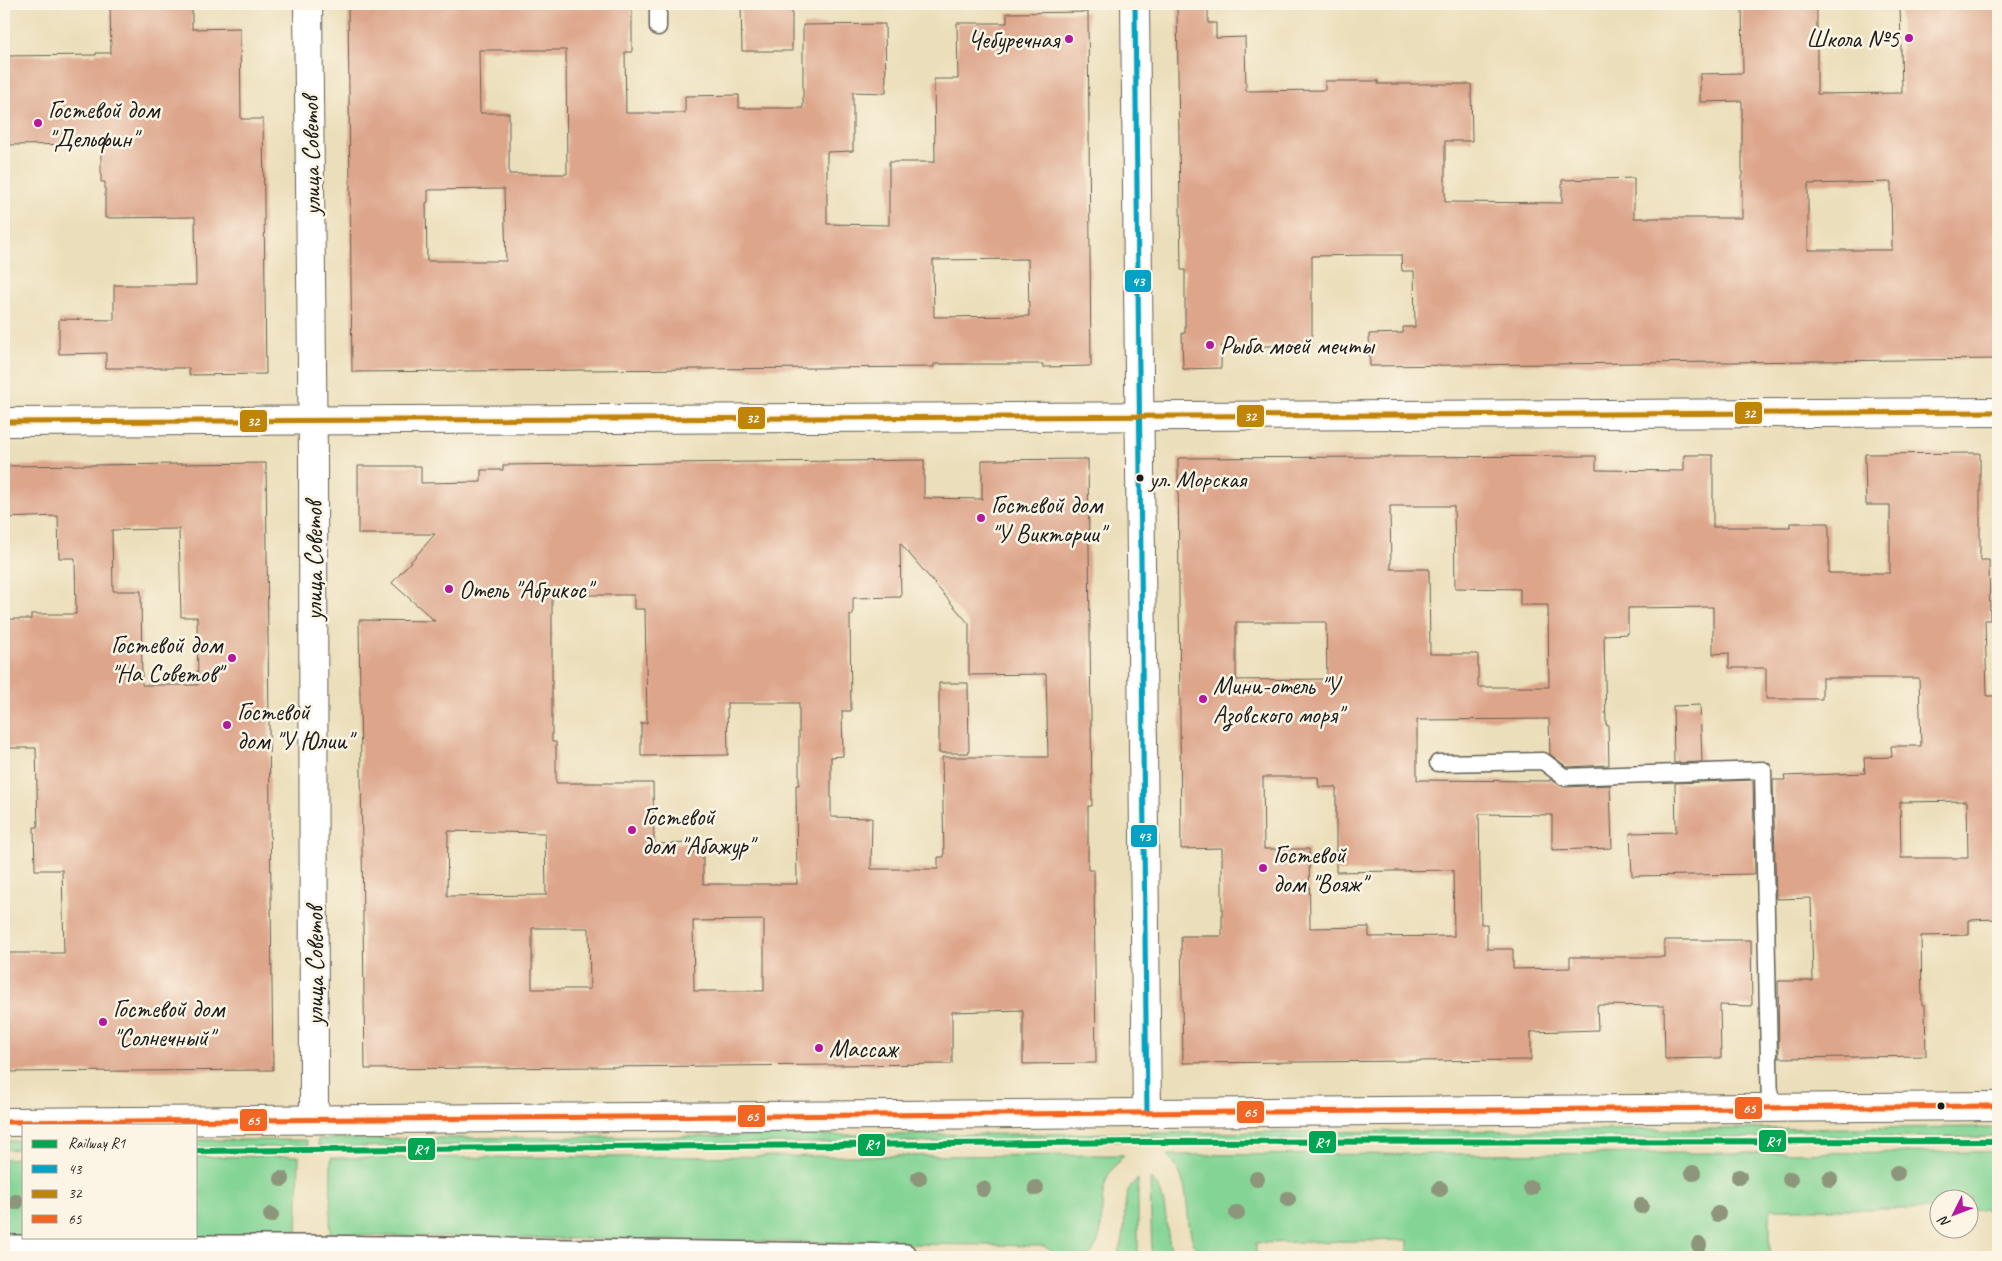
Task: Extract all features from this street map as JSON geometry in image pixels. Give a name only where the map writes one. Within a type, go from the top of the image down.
[{"type":"street","name":"улица Советов","points":[[308,4],[313,419],[314,1119]]},
{"type":"street","points":[[1135,4],[1147,1112]]},
{"type":"street","points":[[4,422],[1998,412]]},
{"type":"street","points":[[4,1122],[1998,1106]]},
{"type":"street","points":[[4,1248],[312,1253],[905,1257]]},
{"type":"lane","points":[[658,4],[658,27]]},
{"type":"lane","points":[[1438,763],[1543,761],[1564,777],[1763,770],[1770,1108]]},
{"type":"green space","points":[[1998,1127],[1998,1137],[1178,1140],[318,1147],[318,1139]]},
{"type":"green space","points":[[198,1140],[307,1140],[308,1147],[198,1148]]},
{"type":"green space","points":[[4,1141],[22,1141],[22,1149],[4,1150]]},
{"type":"green space","points":[[1998,1152],[1998,1209],[1980,1209],[1980,1188],[1930,1188],[1930,1209],[1770,1209],[1770,1257],[1408,1257],[1408,1240],[1256,1243],[1256,1257],[1200,1257],[1191,1236],[1184,1185],[1180,1174],[1167,1155]]},
{"type":"green space","points":[[1124,1155],[1107,1177],[1102,1201],[1101,1231],[1094,1249],[1088,1257],[1059,1257],[1044,1246],[330,1235],[331,1158]]},
{"type":"green space","points":[[299,1156],[297,1238],[198,1237],[198,1157]]},
{"type":"green space","points":[[22,1158],[22,1236],[4,1236],[4,1159]]},
{"type":"green space","points":[[1138,1179],[1138,1257],[1117,1257],[1123,1237],[1125,1202],[1129,1190]]},
{"type":"green space","points":[[1150,1179],[1161,1192],[1168,1237],[1174,1257],[1152,1257]]},
{"type":"building","points":[[110,4],[192,4],[192,29],[240,28],[241,119],[263,119],[266,374],[189,375],[189,368],[106,368],[106,353],[59,354],[59,319],[114,320],[114,285],[196,285],[195,217],[105,218],[105,182],[101,182],[101,144],[4,145],[4,56],[96,55],[96,53],[111,53]]},
{"type":"building","points":[[348,4],[546,4],[546,7],[632,7],[632,52],[625,52],[626,113],[685,113],[685,96],[739,95],[739,108],[803,108],[803,25],[885,24],[886,93],[853,92],[853,151],[827,152],[827,224],[889,225],[889,162],[935,162],[934,79],[958,79],[957,23],[1007,23],[1007,13],[1088,12],[1091,366],[1043,367],[1043,364],[934,364],[934,367],[352,372]],"holes":[[[479,50],[566,50],[567,174],[509,174],[509,113],[480,113]],[[504,189],[506,261],[427,261],[426,203],[428,202],[428,190]],[[1028,259],[1029,316],[934,317],[933,260]]]},
{"type":"building","points":[[741,4],[792,4],[792,51],[742,51]]},
{"type":"building","points":[[1742,4],[1817,4],[1817,94],[1902,93],[1900,4],[1998,4],[1998,359],[1370,366],[1369,334],[1403,333],[1403,327],[1415,327],[1414,271],[1402,271],[1401,255],[1368,255],[1312,256],[1312,346],[1221,346],[1221,368],[1183,369],[1182,333],[1185,333],[1185,270],[1181,270],[1177,6],[1208,6],[1208,23],[1216,23],[1216,38],[1245,37],[1246,91],[1325,90],[1325,81],[1378,81],[1378,84],[1471,84],[1472,141],[1445,141],[1445,202],[1562,203],[1562,180],[1634,178],[1634,218],[1742,218],[1742,101],[1700,102],[1700,74],[1743,73]],"holes":[[[1891,182],[1892,250],[1808,250],[1808,184]]]},
{"type":"building","points":[[1980,453],[1980,560],[1989,560],[1990,620],[1985,620],[1987,696],[1996,696],[1998,749],[1998,919],[1969,920],[1969,935],[1921,936],[1922,1005],[1925,1005],[1926,1056],[1779,1058],[1778,981],[1813,981],[1811,898],[1776,899],[1773,780],[1785,780],[1784,776],[1865,773],[1864,758],[1892,757],[1891,746],[1921,746],[1919,678],[1822,678],[1822,699],[1766,699],[1766,668],[1729,668],[1729,653],[1713,654],[1713,607],[1628,608],[1628,634],[1604,635],[1609,765],[1567,767],[1550,754],[1549,719],[1417,720],[1417,780],[1550,781],[1550,779],[1564,787],[1610,785],[1612,848],[1552,850],[1552,815],[1479,814],[1481,924],[1487,924],[1487,949],[1513,949],[1513,969],[1570,968],[1570,957],[1664,957],[1664,940],[1751,940],[1752,1006],[1720,1005],[1721,1058],[1665,1059],[1664,1006],[1597,1005],[1598,1030],[1531,1032],[1531,1060],[1183,1063],[1181,936],[1222,936],[1222,848],[1181,849],[1178,458],[1596,456],[1596,470],[1684,471],[1684,455],[1713,455],[1713,527],[1790,527],[1790,523],[1829,523],[1829,573],[1890,573],[1890,505],[1866,505],[1865,454]],"holes":[[[1390,506],[1454,506],[1455,588],[1520,589],[1520,605],[1548,605],[1549,687],[1478,687],[1478,654],[1430,654],[1429,569],[1391,569]],[[1236,622],[1326,622],[1327,679],[1236,680]],[[1263,777],[1318,777],[1319,787],[1336,787],[1336,872],[1453,870],[1454,936],[1369,937],[1369,927],[1310,928],[1309,849],[1264,849]],[[1967,801],[1968,858],[1901,858],[1900,802]]]},
{"type":"building","points":[[1088,459],[1092,806],[1088,806],[1088,870],[1094,870],[1096,1063],[1023,1064],[1023,1010],[952,1012],[952,1064],[365,1069],[359,620],[435,621],[392,583],[435,534],[358,534],[358,466],[421,466],[421,483],[481,482],[481,470],[503,470],[503,465],[924,460],[924,498],[982,499],[982,460]],"holes":[[[900,543],[969,624],[969,675],[1046,674],[1048,757],[942,757],[944,857],[938,857],[938,869],[871,869],[872,818],[831,817],[831,757],[843,756],[842,711],[851,711],[850,615],[853,615],[853,598],[901,597]],[[552,595],[634,595],[634,609],[645,609],[647,723],[641,723],[641,756],[728,755],[727,703],[799,703],[799,785],[796,785],[797,884],[703,884],[703,853],[694,853],[694,843],[654,844],[653,783],[556,783],[556,742],[552,742]],[[448,831],[545,833],[546,895],[447,896]],[[764,920],[764,991],[694,991],[693,921]],[[532,928],[589,928],[590,989],[532,989]]]},
{"type":"building","points":[[266,463],[273,1070],[4,1072],[4,953],[64,953],[62,870],[35,870],[34,827],[38,827],[36,748],[4,748],[4,619],[31,619],[31,614],[76,614],[75,558],[59,558],[58,516],[4,518],[4,466]],"holes":[[[179,529],[181,617],[197,617],[198,685],[142,685],[141,591],[113,591],[112,530]]]},
{"type":"building","points":[[939,683],[968,683],[969,753],[939,753]]},
{"type":"building","points":[[1700,705],[1702,762],[1674,763],[1673,706]]},
{"type":"building","points":[[1753,780],[1755,874],[1632,876],[1630,833],[1676,832],[1675,783]]},
{"type":"rail line","name":"R1","points":[[198,1151],[1145,1142],[1998,1141]]},
{"type":"transit line","name":"43","points":[[1135,4],[1147,1113]]},
{"type":"transit line","name":"32","points":[[4,422],[1998,412]]},
{"type":"transit line","name":"65","points":[[4,1122],[1998,1106]]},
{"type":"place","name":"Школа №5","points":[[1909,38]]},
{"type":"place","name":"Чебуречная","points":[[1069,39]]},
{"type":"place","name":"Гостевой дом \"Дельфин\"","points":[[38,123]]},
{"type":"place","name":"Рыба моей мечты","points":[[1210,345]]},
{"type":"place","name":"ул. Морская","points":[[1140,478]]},
{"type":"place","name":"Гостевой дом \"У Виктории\"","points":[[981,518]]},
{"type":"place","name":"Отель \"Абрикос\"","points":[[449,589]]},
{"type":"place","name":"Гостевой дом \"На Советов\"","points":[[232,658]]},
{"type":"place","name":"Мини-отель \"У Азовского моря\"","points":[[1203,699]]},
{"type":"place","name":"Гостевой дом \"У Юлии\"","points":[[227,725]]},
{"type":"place","name":"Гостевой дом \"Абажур\"","points":[[632,830]]},
{"type":"place","name":"Гостевой дом \"Вояж\"","points":[[1263,868]]},
{"type":"place","name":"Гостевой дом \"Солнечный\"","points":[[103,1022]]},
{"type":"place","name":"Массаж","points":[[819,1048]]}]
